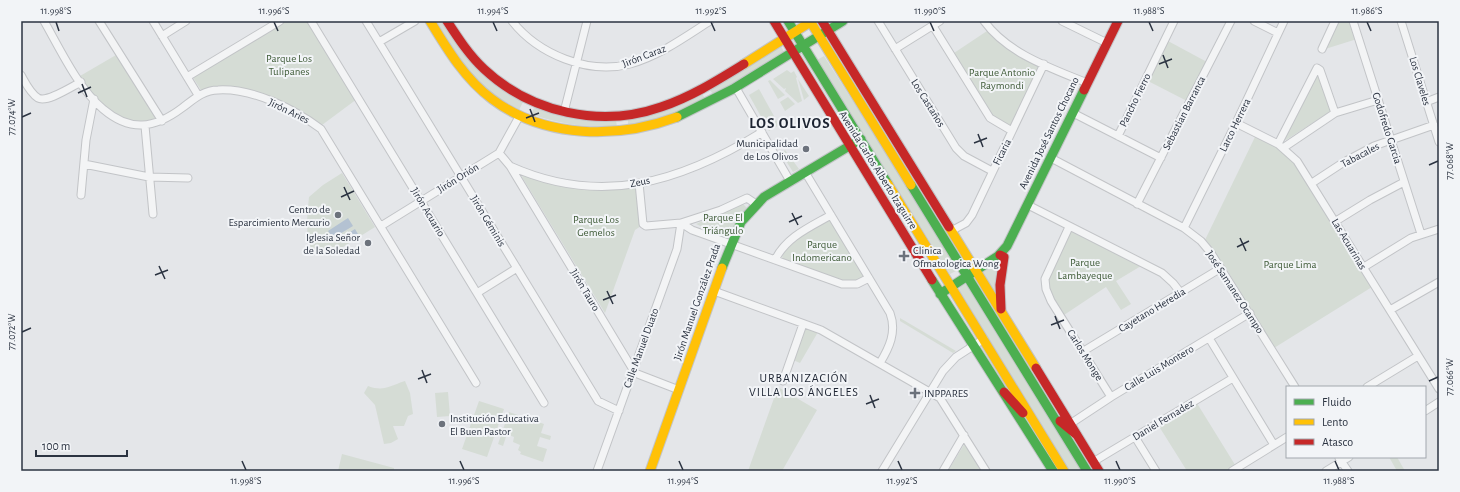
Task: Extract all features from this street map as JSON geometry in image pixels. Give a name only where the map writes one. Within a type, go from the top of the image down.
[{"type":"main road","points":[[430,21],[448,50],[476,85],[497,102],[520,115],[558,127],[584,132],[610,133],[632,132],[658,126],[685,115],[736,88],[843,21]]},
{"type":"main road","points":[[448,21],[471,55],[491,76],[508,88],[530,100],[564,112],[597,117],[642,113],[662,107],[706,86],[811,21]]},
{"type":"main road","name":"Avenida Carlos Alberto Izaguirre","points":[[774,21],[940,294],[1004,392],[1053,471]]},
{"type":"main road","name":"Avenida Carlos Alberto Izaguirre","points":[[788,21],[952,286],[1064,471]]},
{"type":"main road","name":"Avenida Carlos Alberto Izaguirre","points":[[811,21],[819,36],[1099,471]]},
{"type":"main road","name":"Avenida Carlos Alberto Izaguirre","points":[[822,21],[951,231],[972,273],[1005,324],[1055,417],[1087,471]]},
{"type":"main road","name":"Avenida José Santos Chocano","points":[[940,294],[1000,255],[1007,246],[1118,21]]},
{"type":"main road","name":"Jirón Manuel González Prada","points":[[650,471],[730,244],[741,222],[756,204],[768,194],[861,139]]},
{"type":"main road","points":[[1000,255],[1004,257],[1000,292],[1005,324]]},
{"type":"main road","points":[[1004,392],[1030,422],[1037,427]]},
{"type":"main road","points":[[1055,417],[1077,435]]},
{"type":"street","name":"Jirón Aries","points":[[44,21],[81,82],[94,99],[103,109],[129,124],[145,126],[162,121],[198,95],[217,90],[236,91],[267,99],[310,120],[321,129],[476,383]]},
{"type":"street","points":[[99,21],[162,121]]},
{"type":"street","points":[[153,21],[198,95]]},
{"type":"street","points":[[162,36],[186,21]]},
{"type":"street","points":[[187,77],[280,21]]},
{"type":"street","name":"Jirón Acuario","points":[[311,21],[544,404]]},
{"type":"street","name":"Jirón Géminis","points":[[366,21],[598,401],[619,411]]},
{"type":"street","points":[[379,42],[415,21]]},
{"type":"street","name":"Jirón Caraz","points":[[512,21],[527,36],[542,47],[560,57],[576,62],[611,67],[631,64],[668,47],[710,21]]},
{"type":"street","points":[[564,112],[587,21]]},
{"type":"street","name":"Los Castaños","points":[[878,21],[956,148],[964,156],[992,171]]},
{"type":"street","points":[[895,49],[940,21]]},
{"type":"street","points":[[984,21],[990,29],[1009,45],[1044,64],[1087,83]]},
{"type":"street","points":[[1062,21],[1106,43]]},
{"type":"street","name":"Pancho Fierro","points":[[1118,136],[1174,21]]},
{"type":"street","name":"Sebastian Barranca","points":[[1137,204],[1231,21]]},
{"type":"street","points":[[1254,21],[1278,33]]},
{"type":"street","name":"Larco Herrera","points":[[1184,228],[1284,21]]},
{"type":"street","points":[[1322,49],[1335,21]]},
{"type":"street","name":"Godofredo Garcia","points":[[1353,21],[1421,234]]},
{"type":"street","name":"Los Claveles","points":[[1401,21],[1439,142]]},
{"type":"street","points":[[933,26],[990,118],[1012,131]]},
{"type":"street","name":"Ficaria","points":[[951,231],[969,220],[1044,64]]},
{"type":"street","points":[[1280,146],[1315,70],[1318,68],[1335,113]]},
{"type":"street","points":[[21,75],[24,85],[35,96],[44,99],[81,82]]},
{"type":"street","points":[[736,88],[790,181]]},
{"type":"street","points":[[1426,102],[1439,97]]},
{"type":"street","points":[[80,195],[87,135],[94,99]]},
{"type":"street","points":[[1280,146],[1335,113],[1378,100]]},
{"type":"street","points":[[1073,113],[1161,158]]},
{"type":"street","name":"Jirón Orión","points":[[381,226],[499,152],[520,115]]},
{"type":"street","name":"Las Acuarinas","points":[[1236,123],[1280,146],[1297,161],[1336,221],[1418,356],[1436,379],[1439,390]]},
{"type":"street","name":"Tabacales","points":[[1312,183],[1358,154],[1391,140],[1434,125]]},
{"type":"street","points":[[145,126],[153,214]]},
{"type":"street","name":"Zeus","points":[[510,166],[549,180],[577,185],[610,187],[674,176],[697,168],[718,158],[762,132]]},
{"type":"street","name":"Jirón Tauro","points":[[499,152],[510,166],[633,371]]},
{"type":"street","name":"José Samanez Ocampo","points":[[1051,158],[1184,228],[1201,241],[1221,268],[1294,386]]},
{"type":"street","points":[[84,164],[149,177],[188,178]]},
{"type":"street","points":[[805,172],[890,313],[893,324],[890,343],[880,363]]},
{"type":"street","points":[[1336,221],[1375,197],[1404,182]]},
{"type":"street","points":[[639,183],[644,224],[646,226],[681,224],[721,210],[744,199],[750,199],[756,204]]},
{"type":"street","points":[[1028,205],[1162,273],[1180,292]]},
{"type":"street","points":[[775,260],[782,247],[790,239],[831,215]]},
{"type":"street","points":[[681,224],[692,230],[846,285],[857,284],[869,278]]},
{"type":"street","name":"Calle Manuel Duato","points":[[597,471],[677,249],[681,224]]},
{"type":"street","name":"Carlos Monge","points":[[1069,226],[1046,277],[1045,284],[1051,301],[1111,397]]},
{"type":"street","points":[[1364,268],[1401,243],[1421,234],[1439,229]]},
{"type":"street","points":[[477,293],[517,268]]},
{"type":"street","name":"Cayetano Heredia","points":[[1082,352],[1221,268]]},
{"type":"street","points":[[1390,310],[1439,282]]},
{"type":"street","points":[[714,291],[827,333],[929,392],[943,402],[986,471]]},
{"type":"street","name":"Calle Luis Montero","points":[[1070,424],[1111,397],[1250,314]]},
{"type":"street","points":[[784,380],[803,324]]},
{"type":"street","points":[[1209,338],[1274,445]]},
{"type":"street","points":[[882,471],[929,392],[947,366],[956,357],[984,339]]},
{"type":"street","points":[[1369,386],[1418,356]]},
{"type":"street","points":[[633,371],[637,375],[679,390]]},
{"type":"street","name":"Daniel Fernadez","points":[[1093,462],[1233,378]]},
{"type":"street","points":[[1426,410],[1439,402]]},
{"type":"street","points":[[943,471],[964,435]]},
{"type":"street","points":[[1135,437],[1156,471]]},
{"type":"street","points":[[1232,471],[1286,438]]},
{"type":"street","points":[[1326,471],[1340,459],[1348,471]]},
{"type":"green space","name":"Parque Los Tulipanes","points":[[284,21],[308,21],[357,99],[322,125],[274,101],[215,88],[201,90],[192,76]]},
{"type":"green space","points":[[434,21],[442,21],[476,68],[498,87],[523,102],[519,110],[493,94],[477,81],[456,56]]},
{"type":"green space","points":[[1336,21],[1352,21],[1357,39],[1322,50]]},
{"type":"green space","name":"Parque Antonio Raymondi","points":[[990,29],[1004,41],[1044,64],[1012,131],[994,121],[951,55]]},
{"type":"green space","points":[[1168,41],[1207,62],[1187,101],[1148,81]]},
{"type":"green space","points":[[781,46],[784,52],[713,95],[710,89]]},
{"type":"green space","points":[[116,55],[157,120],[151,122],[139,122],[120,117],[97,99],[80,76]]},
{"type":"green space","points":[[824,56],[960,269],[950,274],[817,60]]},
{"type":"green space","points":[[787,70],[791,73],[794,71],[797,77],[802,101],[798,103],[785,91],[786,88],[784,89],[773,79]]},
{"type":"green space","points":[[1317,74],[1331,111],[1286,140],[1284,139]]},
{"type":"green space","points":[[798,79],[809,96],[804,100]]},
{"type":"green space","points":[[770,80],[785,95],[778,99],[768,81]]},
{"type":"green space","points":[[759,89],[779,125],[769,131],[749,95]]},
{"type":"green space","points":[[702,93],[705,99],[665,118],[628,127],[628,120],[663,111]]},
{"type":"green space","points":[[788,97],[795,104],[785,111],[780,102]]},
{"type":"green space","points":[[534,108],[575,118],[616,120],[617,127],[595,127],[563,123],[531,114]]},
{"type":"green space","name":"Parque Lima","points":[[1255,137],[1277,147],[1295,163],[1372,287],[1274,348],[1224,265],[1205,240]]},
{"type":"green space","points":[[785,150],[799,169],[793,172],[781,153]]},
{"type":"green space","name":"Centro de Esparcimiento Mercurio","points":[[342,173],[375,227],[335,252],[315,252],[311,248],[309,242],[307,226],[309,197],[323,185]]},
{"type":"green space","name":"Parque Los Gemelos","points":[[523,174],[538,179],[634,186],[636,188],[641,226],[635,230],[605,313],[522,177]]},
{"type":"green space","name":"Parque El Triángulo","points":[[742,203],[747,208],[736,222],[728,238],[696,224]]},
{"type":"green space","name":"Parque Indomericano","points":[[828,221],[831,221],[864,276],[863,278],[855,282],[848,282],[782,259],[788,247],[800,236]]},
{"type":"green space","name":"Parque Lambayeque","points":[[1069,227],[1141,266],[1116,281],[1131,304],[1121,310],[1106,287],[1061,317],[1045,287]]},
{"type":"green space","points":[[1001,258],[998,304],[982,276],[981,270]]},
{"type":"green space","points":[[961,285],[969,285],[1082,471],[1070,471],[959,290]]},
{"type":"green space","points":[[900,318],[956,351],[953,353],[900,321]]},
{"type":"green space","points":[[808,329],[818,332],[800,363],[793,360],[805,330]]},
{"type":"green space","points":[[405,381],[410,393],[413,414],[408,416],[404,426],[393,426],[398,439],[391,443],[384,444],[375,405],[364,393],[368,386],[383,388]]},
{"type":"green space","points":[[778,387],[817,410],[782,471],[748,471]]},
{"type":"green space","points":[[448,392],[450,416],[437,417],[435,393]]},
{"type":"green space","points":[[1195,400],[1237,468],[1232,471],[1187,471],[1157,423]]},
{"type":"green space","points":[[479,401],[504,409],[487,457],[462,449]]},
{"type":"green space","points":[[509,412],[544,424],[541,433],[551,436],[550,440],[540,437],[537,446],[547,449],[543,462],[520,454],[521,452],[518,450],[520,445],[513,442],[514,437],[507,434],[503,446],[498,444]]},
{"type":"green space","points":[[965,443],[982,471],[948,471]]},
{"type":"green space","points":[[342,454],[394,468],[394,471],[338,471]]},
{"type":"green space","points":[[1390,458],[1398,458],[1405,471],[1397,471]]},
{"type":"water","points":[[348,218],[353,226],[333,238],[328,231]]},
{"type":"water","points":[[355,229],[358,234],[345,242],[342,237]]},
{"type":"traffic: fast","points":[[788,21],[888,184]]},
{"type":"traffic: fast","points":[[677,117],[733,89],[843,21]]},
{"type":"traffic: fast","points":[[940,294],[998,256],[1007,246],[1084,90]]},
{"type":"traffic: fast","points":[[722,268],[741,222],[764,197],[861,139]]},
{"type":"traffic: fast","points":[[911,185],[1087,471]]},
{"type":"traffic: fast","points":[[932,280],[1053,471]]},
{"type":"traffic: slow","points":[[430,21],[457,63],[482,91],[513,112],[535,122],[558,128],[607,132],[631,129],[677,117]]},
{"type":"traffic: slow","points":[[810,21],[911,185]]},
{"type":"traffic: slow","points":[[744,64],[812,21]]},
{"type":"traffic: slow","points":[[888,184],[1064,471]]},
{"type":"traffic: slow","points":[[949,227],[1036,368]]},
{"type":"traffic: slow","points":[[650,471],[722,268]]},
{"type":"traffic: jam","points":[[447,21],[473,58],[503,84],[523,96],[545,106],[591,116],[615,116],[638,113],[661,107],[694,93],[744,64]]},
{"type":"traffic: jam","points":[[774,21],[932,280]]},
{"type":"traffic: jam","points":[[822,21],[949,227]]},
{"type":"traffic: jam","points":[[1084,90],[1118,21]]},
{"type":"traffic: jam","points":[[1000,255],[1004,257],[1000,285],[1001,309]]},
{"type":"traffic: jam","points":[[1036,368],[1099,471]]},
{"type":"traffic: jam","points":[[1004,392],[1023,413]]},
{"type":"traffic: jam","points":[[1060,421],[1077,435]]},
{"type":"place","name":"Municipalidad de Los Olivos","points":[[806,149]]},
{"type":"place","name":"Centro de Esparcimiento Mercurio","points":[[338,215]]},
{"type":"place","name":"Iglesia Señor de la Soledad","points":[[368,243]]},
{"type":"place","name":"Clinica Ofmatologica Wong","points":[[904,256]]},
{"type":"place","name":"INPPARES","points":[[915,393]]},
{"type":"place","name":"Institución Educativa El Buen Pastor","points":[[442,424]]},
{"type":"district","name":"LOS OLIVOS","points":[[790,123]]},
{"type":"district","name":"URBANIZACIÓN VILLA LOS ÁNGELES","points":[[804,385]]}]
